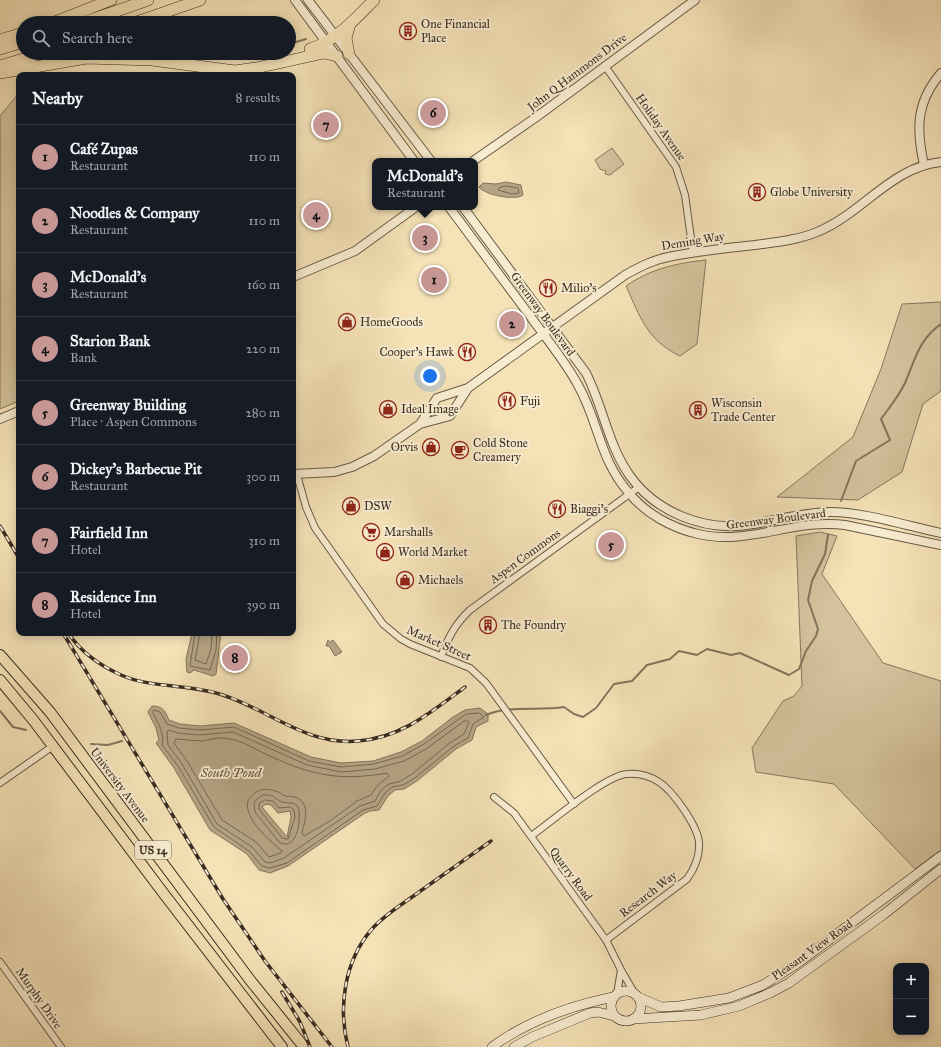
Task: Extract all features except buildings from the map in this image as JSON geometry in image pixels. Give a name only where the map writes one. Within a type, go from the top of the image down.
[{"type":"highway","points":[[70,16],[111,0]]},
{"type":"highway","points":[[102,16],[148,0]]},
{"type":"highway","points":[[154,16],[200,0]]},
{"type":"highway","points":[[296,52],[331,39],[350,24],[374,0]]},
{"type":"highway","points":[[349,54],[346,38],[350,24]]},
{"type":"highway","points":[[0,40],[16,35]]},
{"type":"highway","points":[[0,49],[16,44]]},
{"type":"highway","points":[[296,59],[324,53],[337,56]]},
{"type":"highway","points":[[0,66],[20,60]]},
{"type":"highway","points":[[0,73],[75,60]]},
{"type":"highway","points":[[152,60],[235,71],[292,60]]},
{"type":"highway","points":[[228,69],[265,63],[273,60]]},
{"type":"main road","name":"University Avenue","points":[[0,655],[50,712],[250,980],[304,1047]]},
{"type":"main road","name":"US 14","points":[[0,680],[53,746],[219,967],[282,1047]]},
{"type":"main road","name":"Pleasant View Road","points":[[636,995],[661,1007],[679,1006],[729,998],[763,985],[798,963],[941,856]]},
{"type":"main road","name":"Pleasant View Road","points":[[633,1019],[701,1015],[739,1006],[770,993],[789,982],[872,923],[941,869]]},
{"type":"main road","points":[[492,1047],[521,1028],[626,991],[636,995],[641,1006],[640,1012],[633,1019],[623,1021],[614,1016],[598,1012],[590,1013],[532,1037],[514,1047]]},
{"type":"main road","points":[[614,1016],[611,1007],[615,996]]},
{"type":"street","points":[[295,0],[331,39],[349,54],[429,158]]},
{"type":"street","points":[[308,0],[331,39],[337,56],[412,158]]},
{"type":"street","name":"John Q Hammons Drive","points":[[478,158],[695,0]]},
{"type":"street","name":"Holiday Avenue","points":[[605,66],[676,167],[685,194],[693,252]]},
{"type":"street","points":[[924,165],[918,134],[921,110],[930,89],[941,73]]},
{"type":"street","name":"Deming Way","points":[[420,424],[437,398],[468,388],[640,266],[660,258],[693,252],[781,241],[814,234],[836,222],[901,176],[924,165],[941,162]]},
{"type":"street","points":[[296,276],[355,251],[412,210]]},
{"type":"street","name":"Greenway Boulevard","points":[[451,210],[578,384],[608,464],[630,494],[642,506],[660,518],[685,530],[707,536],[747,536],[807,525],[829,523],[941,545]]},
{"type":"street","name":"Greenway Boulevard","points":[[465,210],[586,373],[594,388],[616,454],[639,487],[671,512],[685,518],[712,525],[736,526],[807,514],[842,512],[941,533]]},
{"type":"street","name":"Deming Way","points":[[296,475],[334,472],[358,465],[374,456],[420,424],[453,414],[468,388]]},
{"type":"street","points":[[0,419],[16,412]]},
{"type":"street","name":"Market Street","points":[[296,478],[315,528],[383,624],[401,639],[470,668],[486,683],[574,804]]},
{"type":"street","name":"Aspen Commons","points":[[441,657],[448,637],[460,619],[470,610],[639,487]]},
{"type":"street","points":[[0,783],[53,746]]},
{"type":"street","name":"Research Way","points":[[530,836],[604,783],[619,776],[627,774],[646,776],[658,782],[673,796],[692,823],[698,838],[697,859],[687,879],[606,940]]},
{"type":"street","name":"Quarry Road","points":[[494,797],[510,808],[606,940],[636,995]]},
{"type":"street","name":"Murphy Drive","points":[[0,962],[60,1047]]},
{"type":"street","points":[[615,996],[621,970]]},
{"type":"shaded area","points":[[16,97],[16,402],[0,409],[0,116]]},
{"type":"shaded area","points":[[612,148],[624,164],[610,175],[605,174],[606,171],[600,169],[595,160]]},
{"type":"shaded area","points":[[706,260],[697,344],[680,356],[669,350],[652,335],[641,318],[626,286],[654,271],[685,263]]},
{"type":"shaded area","points":[[941,302],[941,391],[923,404],[902,472],[858,500],[777,497],[853,437],[881,369],[902,304]]},
{"type":"shaded area","points":[[820,532],[837,536],[822,574],[883,663],[941,681],[941,850],[915,869],[834,784],[756,772],[752,748],[783,701],[794,696],[802,686],[796,536]]},
{"type":"water","points":[[506,182],[521,185],[523,195],[519,197],[507,197],[493,195],[479,187],[483,183],[496,184]]},
{"type":"water","points":[[191,636],[221,636],[216,674],[213,676],[194,670],[190,673],[187,672],[186,659]]},
{"type":"water","points":[[328,640],[330,642],[333,640],[342,652],[335,656],[329,646],[326,646]]},
{"type":"water","name":"South Pond","points":[[152,706],[159,707],[165,712],[169,720],[180,724],[200,726],[234,723],[311,757],[341,763],[373,761],[401,752],[422,741],[453,717],[465,710],[480,708],[488,714],[488,721],[476,727],[472,740],[456,749],[417,781],[404,789],[395,790],[388,796],[379,810],[365,813],[288,866],[270,873],[259,870],[247,854],[210,830],[174,768],[156,743],[159,740],[156,728],[148,712]],"holes":[[[266,804],[271,805],[278,813],[290,811],[291,817],[287,837],[262,807]]]},
{"type":"waterway","points":[[296,42],[306,39]]},
{"type":"waterway","points":[[841,501],[856,461],[890,440],[881,419],[903,388],[918,350],[928,336],[941,324]]},
{"type":"waterway","points":[[486,715],[505,710],[564,707],[574,714],[583,717],[596,708],[614,684],[632,681],[647,665],[670,659],[679,651],[697,655],[707,649],[731,655],[740,653],[789,675],[799,669],[806,651],[816,636],[818,629],[808,600],[812,581],[825,554],[828,535]]},
{"type":"waterway","points":[[0,711],[13,727],[26,730]]},
{"type":"waterway","points":[[91,744],[108,745],[122,741]]},
{"type":"railway","points":[[0,526],[16,553]]},
{"type":"railway","points":[[65,636],[223,899],[265,961],[332,1047]]},
{"type":"railway","points":[[70,636],[85,653],[121,675],[144,682],[192,688],[216,693],[234,699],[302,731],[338,741],[358,741],[388,735],[428,714],[465,687]]},
{"type":"railway","points":[[348,1047],[345,1032],[344,1001],[349,970],[355,955],[372,929],[388,914],[491,841]]},
{"type":"railway","points":[[282,992],[300,1022],[310,1047]]},
{"type":"place","name":"One Financial Place","points":[[408,31]]},
{"type":"place","name":"Dickey's Barbecue Pit","points":[[433,113]]},
{"type":"place","name":"Fairfield Inn","points":[[326,125]]},
{"type":"place","name":"Globe University","points":[[757,192]]},
{"type":"place","name":"Starion Bank","points":[[316,215]]},
{"type":"place","name":"McDonald's","points":[[425,238]]},
{"type":"place","name":"Café Zupas","points":[[434,280]]},
{"type":"place","name":"Milio's","points":[[548,288]]},
{"type":"place","name":"HomeGoods","points":[[347,322]]},
{"type":"place","name":"Noodles & Company","points":[[512,324]]},
{"type":"place","name":"Cooper's Hawk","points":[[467,352]]},
{"type":"place","name":"Fuji","points":[[507,401]]},
{"type":"place","name":"Ideal Image","points":[[388,409]]},
{"type":"place","name":"Wisconsin Trade Center","points":[[698,410]]},
{"type":"place","name":"Orvis","points":[[431,447]]},
{"type":"place","name":"Cold Stone Creamery","points":[[460,450]]},
{"type":"place","name":"DSW","points":[[351,506]]},
{"type":"place","name":"Biaggi's","points":[[557,509]]},
{"type":"place","name":"Marshalls","points":[[371,532]]},
{"type":"place","name":"Greenway Building","points":[[611,545]]},
{"type":"place","name":"World Market","points":[[385,552]]},
{"type":"place","name":"Michaels","points":[[405,580]]},
{"type":"place","name":"The Foundry","points":[[488,625]]},
{"type":"place","name":"Residence Inn","points":[[235,658]]}]
